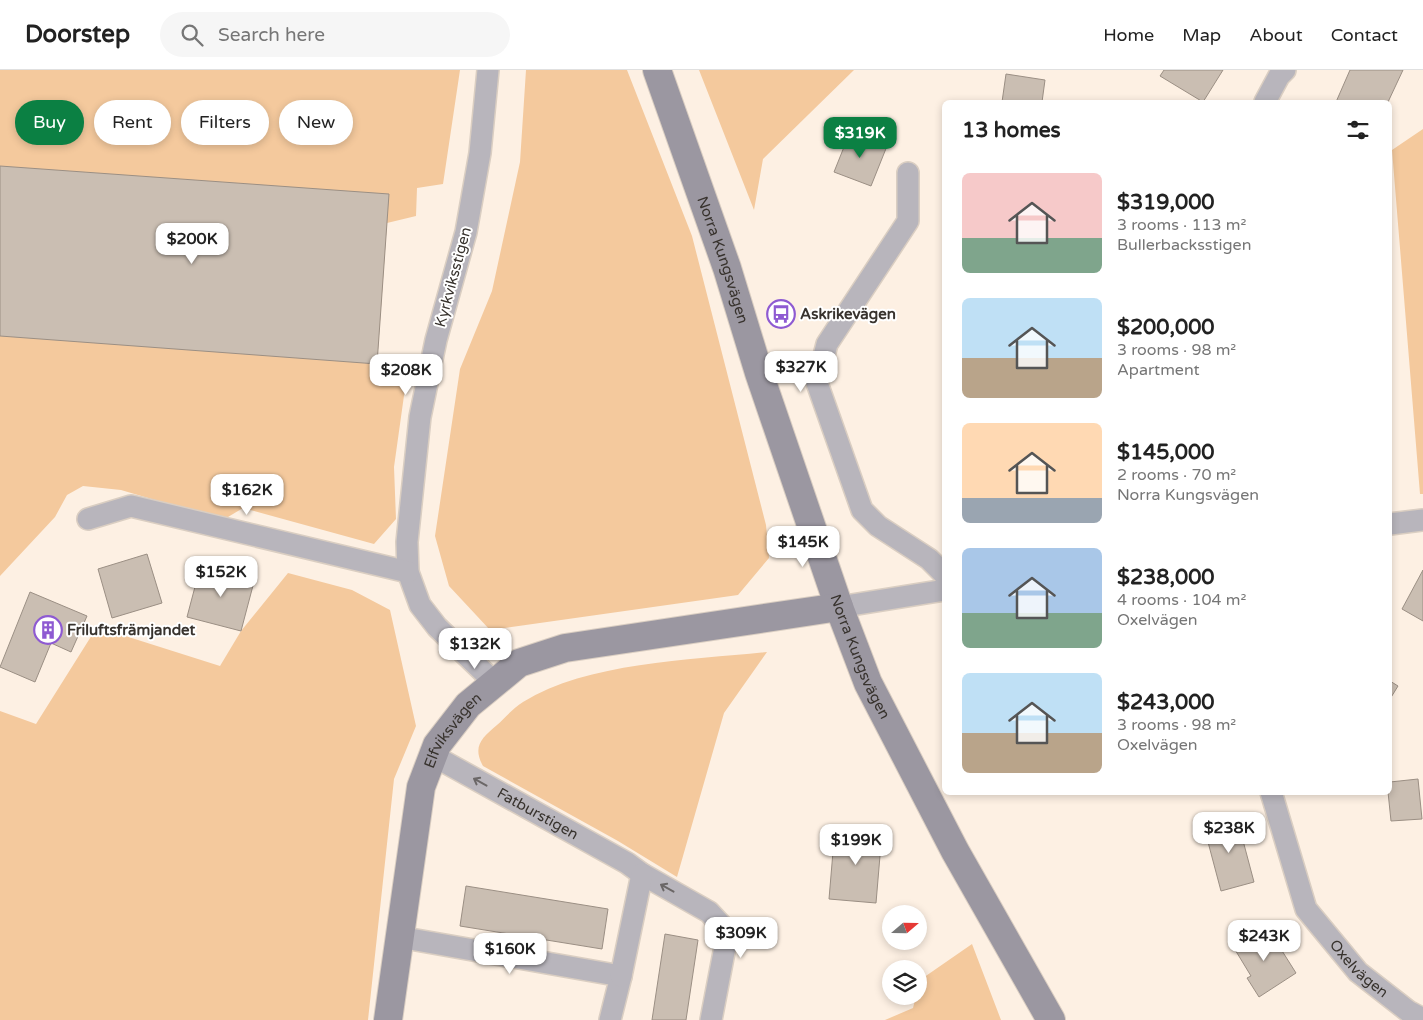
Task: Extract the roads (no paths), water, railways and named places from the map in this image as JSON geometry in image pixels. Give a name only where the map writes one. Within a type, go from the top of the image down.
[{"type":"main road","name":"Norra Kungsvägen","points":[[657,70],[727,268],[759,373],[839,607],[868,683],[955,851],[1051,1020]]},
{"type":"main road","name":"Elfviksvägen","points":[[388,1020],[421,787],[437,745],[468,705],[519,663],[565,648],[839,607]]},
{"type":"street","name":"Kyrkviksstigen","points":[[488,70],[480,153],[466,232],[436,340],[420,417],[407,542],[408,572],[420,605],[437,627],[494,682]]},
{"type":"street","points":[[1266,100],[1279,76],[1285,70]]},
{"type":"street","points":[[908,173],[908,221],[827,344],[817,383],[862,510],[878,526],[929,559],[942,572]]},
{"type":"street","points":[[88,519],[131,506],[408,572]]},
{"type":"street","points":[[1392,524],[1423,520]]},
{"type":"street","points":[[839,607],[942,590]]},
{"type":"street","name":"Fatburstigen","points":[[432,755],[627,863],[642,874],[710,912],[722,926],[725,947],[711,1020]]},
{"type":"street","name":"Oxelvägen","points":[[1272,795],[1306,909],[1358,972],[1408,1011],[1423,1019]]},
{"type":"street","points":[[610,1020],[642,874]]},
{"type":"street","points":[[399,937],[621,976]]},
{"type":"place","name":"Askrikevägen","points":[[781,314]]},
{"type":"place","name":"Friluftsfrämjandet","points":[[48,630]]}]
